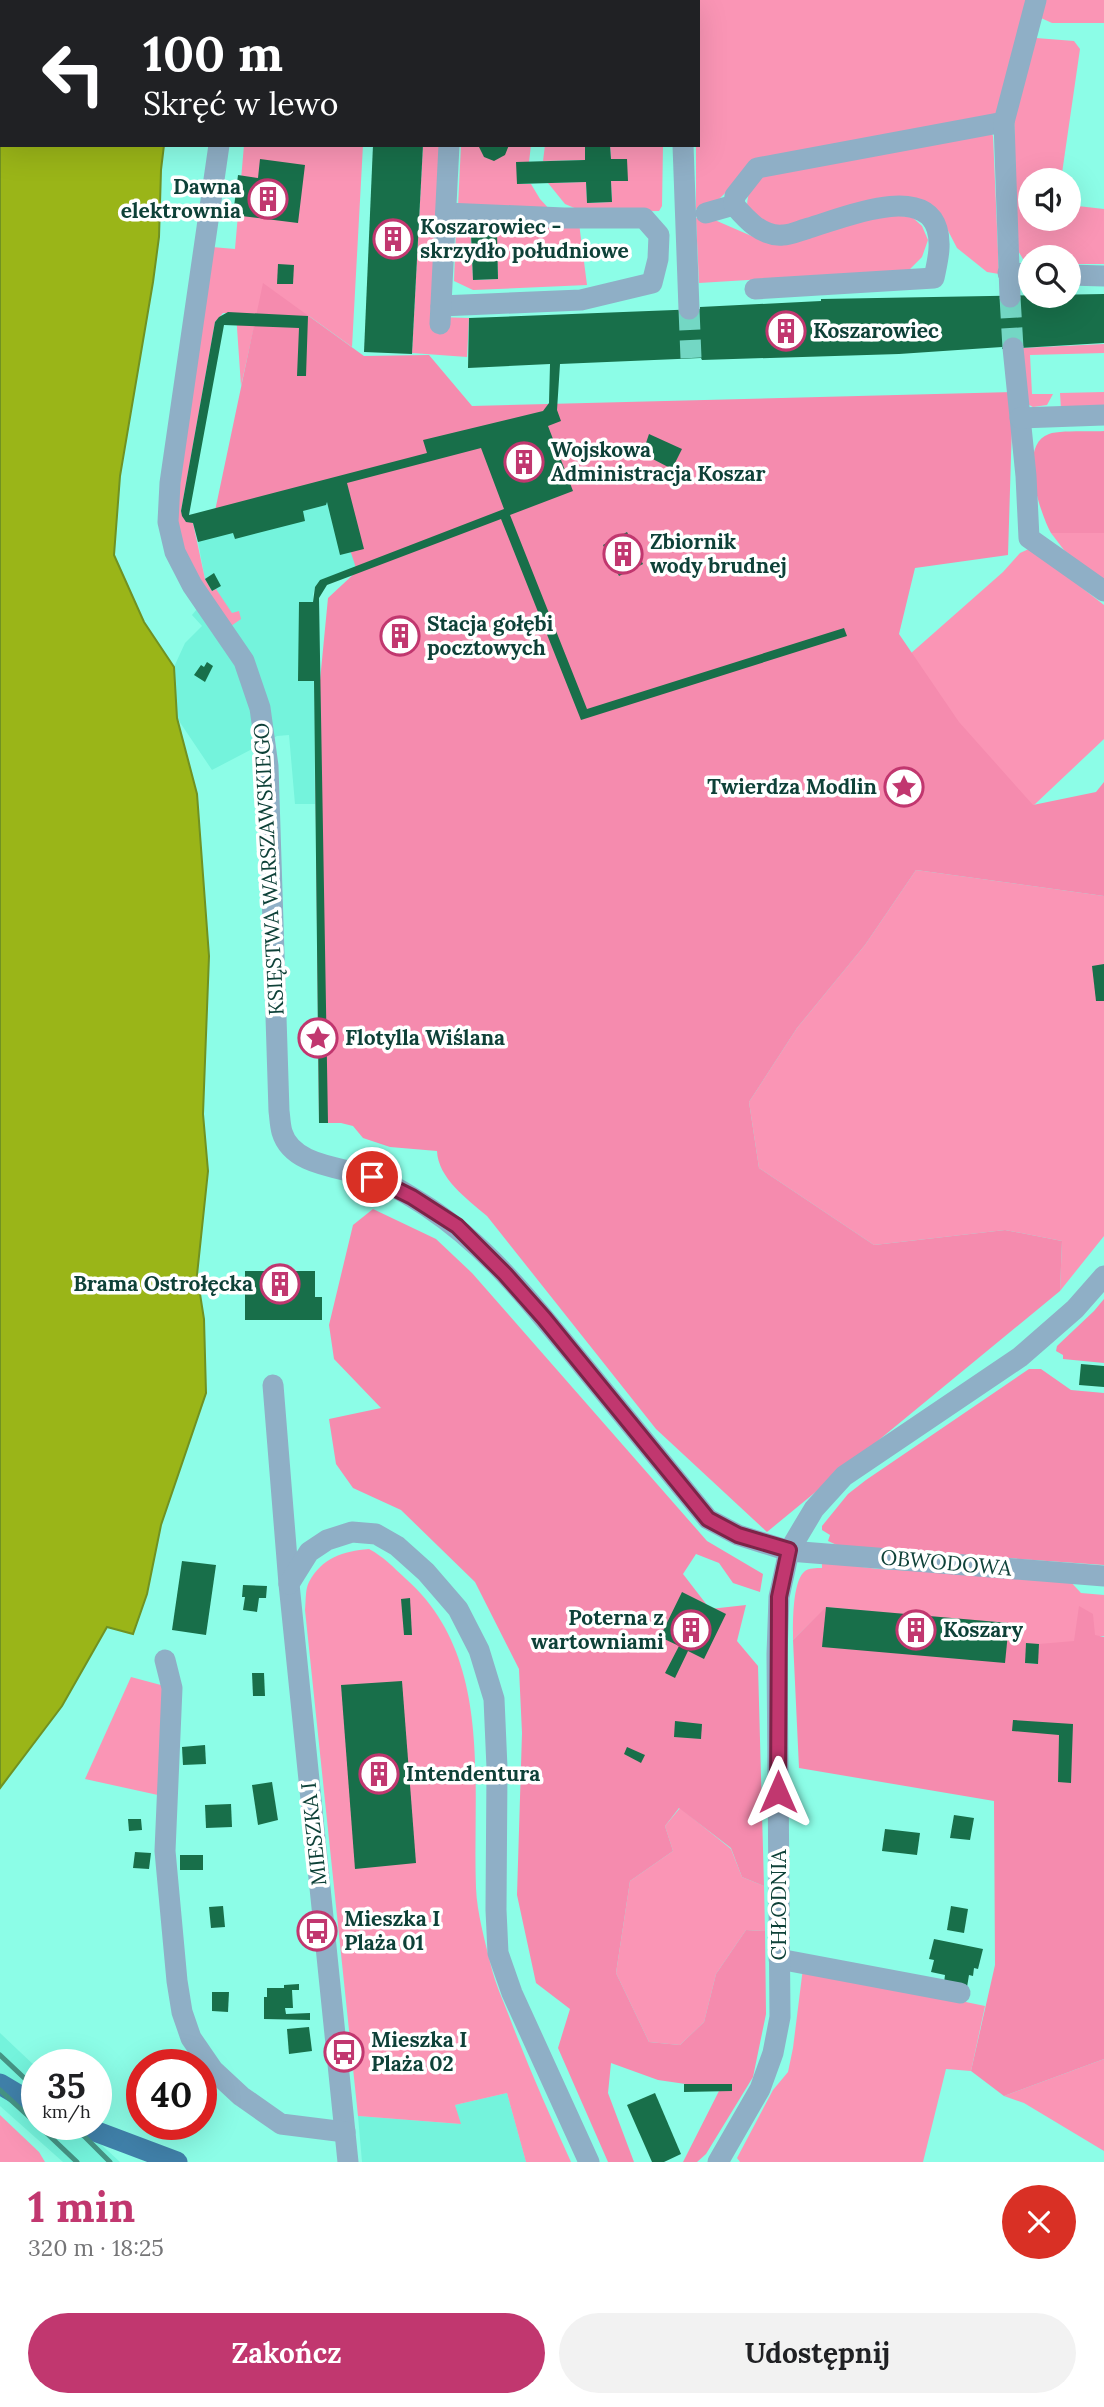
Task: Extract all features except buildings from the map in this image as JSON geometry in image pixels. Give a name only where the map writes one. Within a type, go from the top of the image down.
[{"type":"main road","points":[[0,2084],[21,2096]]},
{"type":"main road","points":[[112,2138],[177,2162]]},
{"type":"street","points":[[1010,297],[1004,122],[1036,0]]},
{"type":"street","points":[[755,289],[934,278],[939,251],[937,229],[926,212],[909,206],[883,207],[782,236],[755,228],[734,205],[735,197],[757,168],[1004,122]]},
{"type":"street","name":"KSIĘSTWA WARSZAWSKIEGO","points":[[219,147],[170,483],[168,522],[175,552],[192,585],[244,661],[260,708],[268,766],[279,1111],[283,1135],[298,1153]]},
{"type":"street","points":[[446,213],[644,218],[659,235],[652,283],[581,300],[440,315],[449,147]]},
{"type":"street","points":[[683,147],[689,309]]},
{"type":"street","points":[[706,213],[734,205]]},
{"type":"street","points":[[1008,273],[1018,273]]},
{"type":"street","points":[[1081,275],[1104,276]]},
{"type":"street","points":[[1013,348],[1026,476],[1029,538],[1104,592]]},
{"type":"street","points":[[1020,418],[1104,415]]},
{"type":"street","name":"OBWODOWA","points":[[298,1153],[319,1165],[372,1177],[412,1197],[457,1226],[544,1318],[708,1519],[738,1535],[789,1550],[1104,1576]]},
{"type":"street","name":"CHŁODNIA","points":[[718,2162],[760,2089],[773,2053],[780,2017],[777,1654],[779,1597],[789,1550],[814,1509],[844,1476],[1020,1357],[1075,1309],[1104,1276]]},
{"type":"street","name":"MIESZKA I","points":[[272,1385],[289,1584],[348,2162]]},
{"type":"street","points":[[289,1584],[309,1552],[327,1539],[352,1532],[376,1534],[397,1545],[426,1572],[458,1609],[479,1650],[494,1699],[498,1953],[512,1993],[589,2162]]},
{"type":"street","points":[[165,1660],[173,1688],[165,1851],[177,1981],[182,2012],[191,2038],[213,2070],[241,2096],[281,2124],[345,2132]]},
{"type":"street","points":[[779,1959],[960,1993]]},
{"type":"shaded area","points":[[700,0],[1029,0],[998,114],[761,158],[717,201],[696,209],[696,147],[700,147]]},
{"type":"shaded area","points":[[1042,0],[1104,0],[1104,23],[1052,23],[1041,18]]},
{"type":"shaded area","points":[[1036,38],[1074,41],[1080,49],[1063,168],[1018,168],[1018,231],[1081,231],[1081,206],[1104,209],[1104,264],[1081,264],[1081,245],[1018,245],[1017,249],[1014,113]]},
{"type":"shaded area","points":[[990,131],[993,136],[999,274],[987,272],[957,248],[943,221],[923,203],[785,230],[767,226],[747,206],[752,186],[768,173]]},
{"type":"shaded area","points":[[0,147],[164,147],[159,237],[120,476],[114,555],[144,622],[174,667],[177,718],[197,794],[209,956],[203,1114],[208,1171],[197,1275],[204,1319],[206,1393],[161,1525],[147,1594],[133,1634],[107,1627],[62,1706],[0,1788]]},
{"type":"shaded area","points":[[244,147],[363,147],[352,347],[309,316],[257,314],[241,386],[236,313],[223,313],[215,322],[181,511],[184,519],[193,523],[205,579],[212,591],[216,589],[232,613],[239,611],[241,619],[231,626],[197,578],[182,548],[176,514],[212,247],[235,249]]},
{"type":"shaded area","points":[[423,147],[440,147],[437,317],[469,318],[467,357],[412,353]]},
{"type":"shaded area","points":[[461,147],[531,147],[529,162],[517,184],[531,184],[552,212],[458,207]]},
{"type":"shaded area","points":[[545,147],[585,147],[585,160],[543,161]]},
{"type":"shaded area","points":[[610,147],[663,147],[662,206],[659,211],[584,212],[565,204],[548,183],[586,182],[587,203],[612,202],[611,181],[628,180],[611,159]]},
{"type":"shaded area","points":[[889,215],[912,217],[922,226],[928,240],[922,257],[909,270],[699,283],[696,218],[717,221],[763,241]]},
{"type":"shaded area","points":[[579,223],[587,285],[473,290],[454,281],[456,230],[471,234],[473,280],[498,279],[496,224]]},
{"type":"shaded area","points":[[263,283],[364,356],[429,355],[472,406],[1013,392],[1008,555],[915,568],[899,634],[959,722],[1033,805],[1096,792],[1104,782],[1104,896],[916,870],[865,945],[797,1028],[749,1102],[759,1168],[874,1245],[1005,1230],[1062,1241],[1060,1291],[767,1532],[656,1429],[487,1216],[448,1179],[442,1170],[437,1151],[390,1147],[363,1138],[353,1126],[319,1123],[315,732],[328,598],[357,571],[328,483],[215,511]]},
{"type":"shaded area","points":[[1104,344],[1104,353],[1030,355],[1032,394],[1053,394],[1047,405],[1033,407],[1024,402],[1022,348]]},
{"type":"shaded area","points":[[1104,392],[1104,407],[1061,409],[1060,393]]},
{"type":"shaded area","points":[[1104,431],[1104,533],[1051,533],[1034,480],[1034,451],[1039,441],[1054,433]]},
{"type":"shaded area","points":[[320,490],[573,491],[320,580],[313,594],[315,804],[295,804],[289,735],[277,736],[212,770],[177,718],[174,667],[185,643],[202,626],[192,615],[212,591],[205,579],[198,542]]},
{"type":"shaded area","points":[[1051,533],[1104,533],[1104,582],[1064,550]]},
{"type":"shaded area","points":[[1031,548],[1104,605],[1104,739],[1033,806],[867,692],[1003,572],[1020,553]]},
{"type":"shaded area","points":[[916,870],[1104,896],[1104,1236],[1060,1291],[1062,1241],[1005,1230],[874,1245],[759,1168],[749,1102],[797,1028],[865,945]]},
{"type":"shaded area","points":[[373,1209],[436,1239],[472,1273],[707,1541],[763,1574],[760,1592],[733,1583],[719,1563],[696,1554],[683,1574],[710,1609],[746,1605],[737,1641],[758,1666],[764,1886],[742,1877],[731,1848],[679,1808],[665,1826],[673,1851],[630,1881],[616,1973],[649,2042],[680,2045],[704,2022],[716,1974],[746,1930],[765,1931],[766,2014],[753,2077],[706,2154],[697,2162],[683,2162],[720,2089],[658,2080],[611,2063],[608,2093],[634,2162],[608,2162],[558,2048],[570,2009],[536,1983],[517,1895],[522,1733],[519,1669],[475,1582],[401,1510],[353,1488],[336,1464],[329,1419],[381,1408],[334,1359],[329,1325],[353,1225]]},
{"type":"shaded area","points":[[1104,1299],[1104,1363],[1063,1359],[1063,1355],[1056,1351],[1057,1346]]},
{"type":"shaded area","points":[[1029,1369],[1041,1369],[1071,1390],[1104,1393],[1104,1565],[839,1546],[828,1541],[830,1535],[822,1530],[822,1526],[848,1494]]},
{"type":"shaded area","points":[[369,1549],[406,1579],[434,1610],[454,1645],[466,1683],[472,1723],[476,1888],[484,1937],[499,1991],[571,2162],[526,2162],[507,2093],[455,2105],[461,2124],[358,2116],[305,1610],[308,1585],[320,1567],[342,1554]]},
{"type":"shaded area","points":[[822,1562],[878,1569],[1068,1579],[1081,1593],[1104,1595],[1104,1636],[1082,1640],[1045,1659],[1025,1663],[943,1618],[827,1607],[793,1640],[794,1603],[798,1584],[805,1571],[822,1568]]},
{"type":"shaded area","points":[[1079,1606],[1093,1614],[1095,1635],[1104,1637],[1104,2059],[1004,2096],[971,2071],[995,1965],[994,1801],[799,1768],[793,1640],[826,1607],[1009,1623],[1026,1643],[1025,1663],[1037,1664],[1039,1644],[1074,1641]]},
{"type":"shaded area","points":[[131,1677],[172,1688],[167,1797],[85,1779]]},
{"type":"shaded area","points":[[680,1808],[731,1849],[742,1877],[764,1886],[765,1931],[746,1930],[716,1974],[704,2022],[680,2045],[649,2042],[616,1973],[630,1881],[673,1851],[665,1826]]},
{"type":"shaded area","points":[[803,1968],[985,2006],[971,2071],[946,2069],[923,2162],[740,2162],[737,2158],[773,2090],[788,2072]]},
{"type":"shaded area","points":[[0,2033],[21,2053],[21,2125],[0,2106]]},
{"type":"shaded area","points":[[1104,2059],[1104,2151],[1024,2103],[1004,2096]]},
{"type":"shaded area","points":[[507,2093],[526,2162],[362,2162],[358,2116],[460,2124],[455,2105]]},
{"type":"shaded area","points":[[0,2115],[21,2135],[21,2140],[26,2140],[39,2152],[45,2162],[0,2162]]},
{"type":"shaded area","points":[[38,2140],[96,2140],[120,2162],[63,2162]]},
{"type":"tunnel","points":[[1010,297],[1013,348]]},
{"type":"tunnel","points":[[689,309],[691,358]]},
{"type":"railway","points":[[0,2055],[21,2075]]},
{"type":"railway","points":[[0,2090],[21,2109]]},
{"type":"railway","points":[[54,2140],[77,2162]]},
{"type":"railway","points":[[88,2140],[110,2162]]},
{"type":"place","name":"Dawna elektrownia","points":[[268,199]]},
{"type":"place","name":"Koszarowiec - skrzydło południowe","points":[[393,239]]},
{"type":"place","name":"Koszarowiec","points":[[786,331]]},
{"type":"place","name":"Wojskowa Administracja Koszar","points":[[524,462]]},
{"type":"place","name":"Zbiornik wody brudnej","points":[[623,554]]},
{"type":"place","name":"Stacja gołębi pocztowych","points":[[400,636]]},
{"type":"place","name":"Twierdza Modlin","points":[[904,787]]},
{"type":"place","name":"Flotylla Wiślana","points":[[318,1038]]},
{"type":"place","name":"Brama Ostrołęcka","points":[[280,1284]]},
{"type":"place","name":"Poterna z wartowniami","points":[[691,1630]]},
{"type":"place","name":"Koszary","points":[[916,1630]]},
{"type":"place","name":"Intendentura","points":[[379,1774]]},
{"type":"place","name":"Mieszka I Plaża 01","points":[[317,1931]]},
{"type":"place","name":"Mieszka I Plaża 02","points":[[344,2052]]},
{"type":"route","points":[[372,1177],[412,1197],[457,1226],[505,1274],[708,1519],[738,1535],[789,1550],[779,1597],[778,1792]]}]
